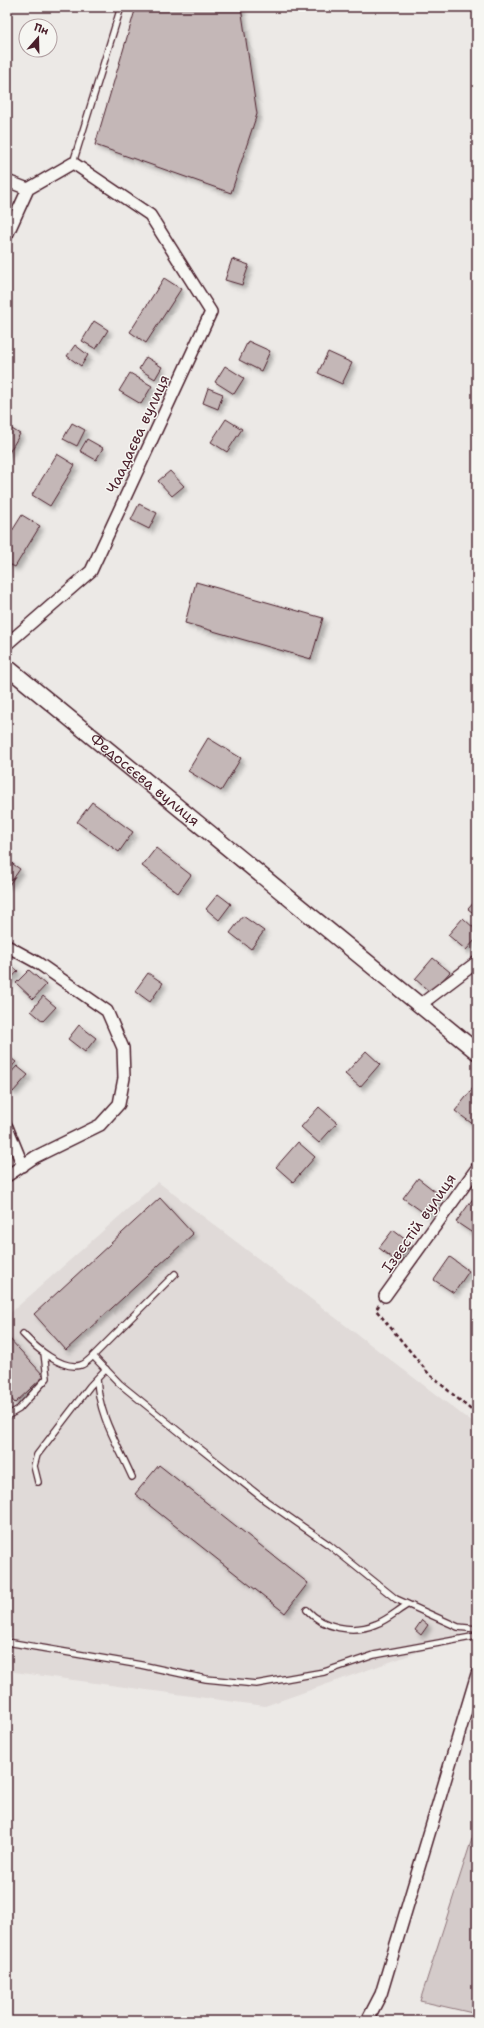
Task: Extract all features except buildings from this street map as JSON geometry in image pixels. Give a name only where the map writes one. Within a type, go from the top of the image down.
[{"type":"main road","name":"Федосєєва вулиця","points":[[7,667],[420,1005]]},
{"type":"main road","points":[[420,1005],[477,1052]]},
{"type":"street","points":[[7,235],[28,189],[73,163]]},
{"type":"street","name":"Чаадаєва вулиця","points":[[7,644],[91,571],[210,312],[150,215],[73,163]]},
{"type":"street","points":[[7,181],[28,189]]},
{"type":"street","points":[[7,946],[38,963],[107,1011],[122,1048],[124,1078],[119,1104],[100,1124],[35,1157],[7,1176]]},
{"type":"street","points":[[420,1005],[477,962]]},
{"type":"street","points":[[7,1127],[23,1166]]},
{"type":"street","name":"Ізвєстій вулиця","points":[[385,1296],[477,1168]]},
{"type":"street","points":[[367,2021],[381,1994],[477,1674]]},
{"type":"lane","points":[[73,163],[121,7]]},
{"type":"lane","points":[[23,1334],[36,1348],[44,1353],[71,1366],[82,1365],[93,1356],[175,1274]]},
{"type":"lane","points":[[7,1416],[19,1409],[47,1378],[44,1353]]},
{"type":"lane","points":[[93,1356],[120,1384],[266,1501],[329,1545],[396,1599],[458,1627],[477,1629]]},
{"type":"lane","points":[[38,1482],[34,1466],[37,1455],[51,1434],[106,1369]]},
{"type":"lane","points":[[97,1380],[98,1399],[112,1436],[132,1477]]},
{"type":"lane","points":[[307,1610],[314,1618],[347,1629],[376,1624],[407,1605]]},
{"type":"lane","points":[[7,1642],[141,1665],[206,1679],[256,1684],[324,1672],[374,1655],[477,1636]]},
{"type":"path","points":[[385,1296],[376,1310],[389,1327],[429,1374],[477,1415]]},
{"type":"shaded area","points":[[158,1182],[477,1426],[477,1612],[458,1638],[265,1706],[7,1671],[7,1316]]},
{"type":"shaded area","points":[[477,1823],[477,2014],[420,2001]]}]
